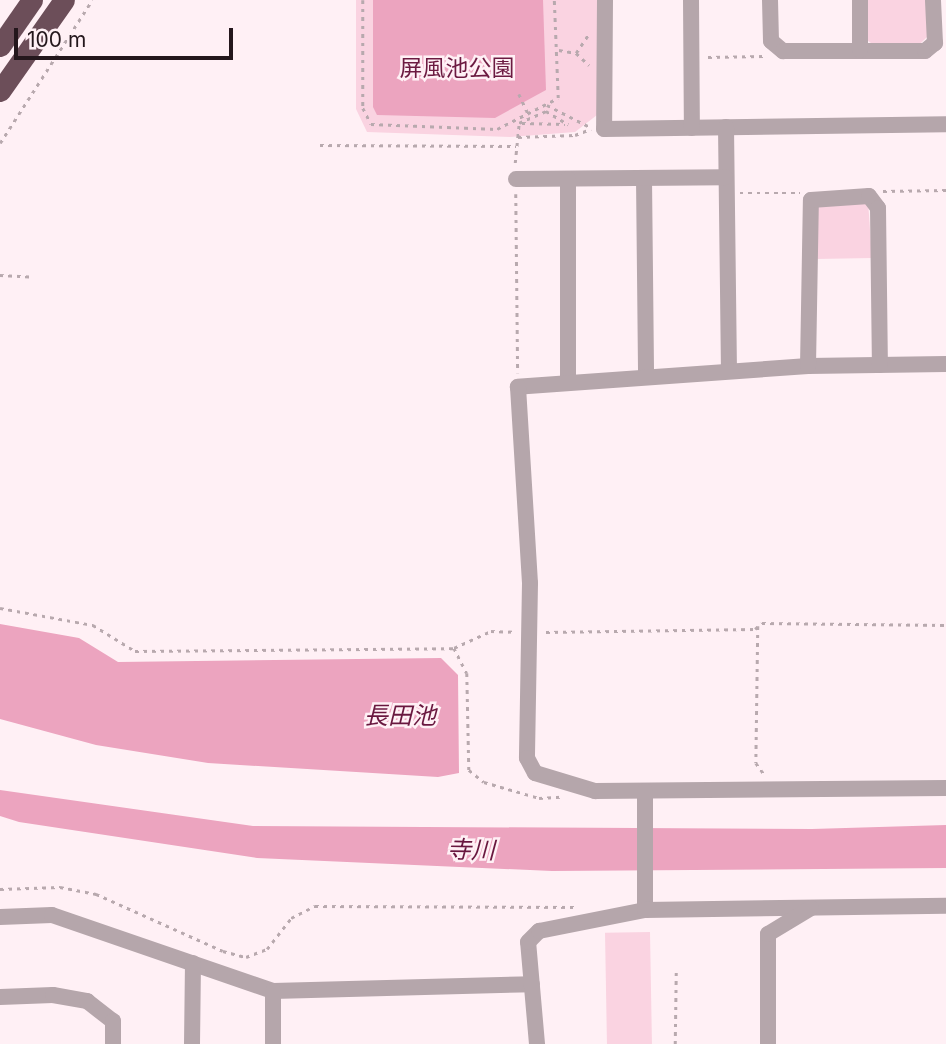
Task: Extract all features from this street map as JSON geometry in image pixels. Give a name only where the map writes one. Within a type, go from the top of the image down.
[{"type":"highway","points":[[4,31],[26,0]]},
{"type":"highway","points":[[0,46],[32,0]]},
{"type":"highway","points":[[0,91],[62,0]]},
{"type":"highway","points":[[0,84],[62,0]]},
{"type":"street","points":[[605,0],[604,129],[946,124]]},
{"type":"street","points":[[691,0],[692,128]]},
{"type":"street","points":[[770,0],[775,48],[925,51],[934,43],[933,0]]},
{"type":"street","points":[[860,0],[860,50]]},
{"type":"street","points":[[726,127],[729,371]]},
{"type":"street","points":[[516,179],[644,178],[726,185]]},
{"type":"street","points":[[644,178],[646,377]]},
{"type":"street","points":[[568,179],[568,381]]},
{"type":"street","points":[[808,366],[811,200],[869,195],[876,200],[880,365]]},
{"type":"street","points":[[946,363],[808,366],[568,381],[518,387],[530,583],[527,758],[535,773],[595,791],[645,797],[946,788]]},
{"type":"street","points":[[645,797],[645,906]]},
{"type":"street","points":[[537,1044],[531,934],[645,906],[946,906]]},
{"type":"street","points":[[768,1044],[768,934],[811,908]]},
{"type":"street","points":[[0,917],[52,915],[273,991],[532,984]]},
{"type":"street","points":[[192,1044],[193,963]]},
{"type":"street","points":[[273,991],[273,1044]]},
{"type":"street","points":[[0,997],[53,995],[87,1001],[113,1021],[113,1044]]},
{"type":"path","points":[[0,144],[92,0]]},
{"type":"path","points":[[363,0],[363,108],[371,124],[496,129],[558,98],[554,0]]},
{"type":"path","points":[[576,52],[590,24]]},
{"type":"path","points":[[692,57],[764,56],[775,48]]},
{"type":"path","points":[[558,50],[576,52],[591,70]]},
{"type":"path","points":[[519,94],[528,113]]},
{"type":"path","points":[[546,104],[584,124]]},
{"type":"path","points":[[515,120],[519,123],[568,124],[546,111],[519,123]]},
{"type":"path","points":[[518,137],[575,135],[593,128],[592,116]]},
{"type":"path","points":[[518,387],[516,146],[519,123]]},
{"type":"path","points":[[320,145],[516,146]]},
{"type":"path","points":[[726,185],[803,192],[811,200]]},
{"type":"path","points":[[876,200],[883,191],[946,190]]},
{"type":"path","points":[[0,275],[34,277]]},
{"type":"path","points":[[0,608],[93,625],[135,651],[454,648],[491,631],[528,633],[758,626],[946,625]]},
{"type":"path","points":[[758,626],[757,763],[764,774],[775,776]]},
{"type":"path","points":[[454,648],[467,673],[469,770],[484,782],[539,798],[595,791]]},
{"type":"path","points":[[0,888],[60,887],[96,894],[223,951],[246,957],[267,949],[291,918],[316,906],[577,908]]},
{"type":"path","points":[[675,1044],[676,969]]},
{"type":"green space","name":"屏風池公園","points":[[356,0],[598,0],[597,115],[575,132],[510,137],[367,132],[356,109]]},
{"type":"green space","points":[[864,0],[927,0],[928,36],[920,44],[871,43],[864,38]]},
{"type":"green space","points":[[868,201],[872,258],[816,259],[815,210],[822,202]]},
{"type":"green space","points":[[650,932],[652,1044],[607,1044],[605,933]]},
{"type":"water","name":"屏風池公園","points":[[373,0],[543,0],[546,90],[495,118],[377,115],[373,107]]},
{"type":"water","name":"長田池","points":[[0,624],[79,638],[118,662],[441,658],[458,675],[459,773],[438,777],[208,763],[96,745],[0,719]]},
{"type":"water","name":"寺川","points":[[0,790],[253,826],[812,829],[946,825],[946,868],[552,871],[257,858],[19,822],[0,816]]}]
